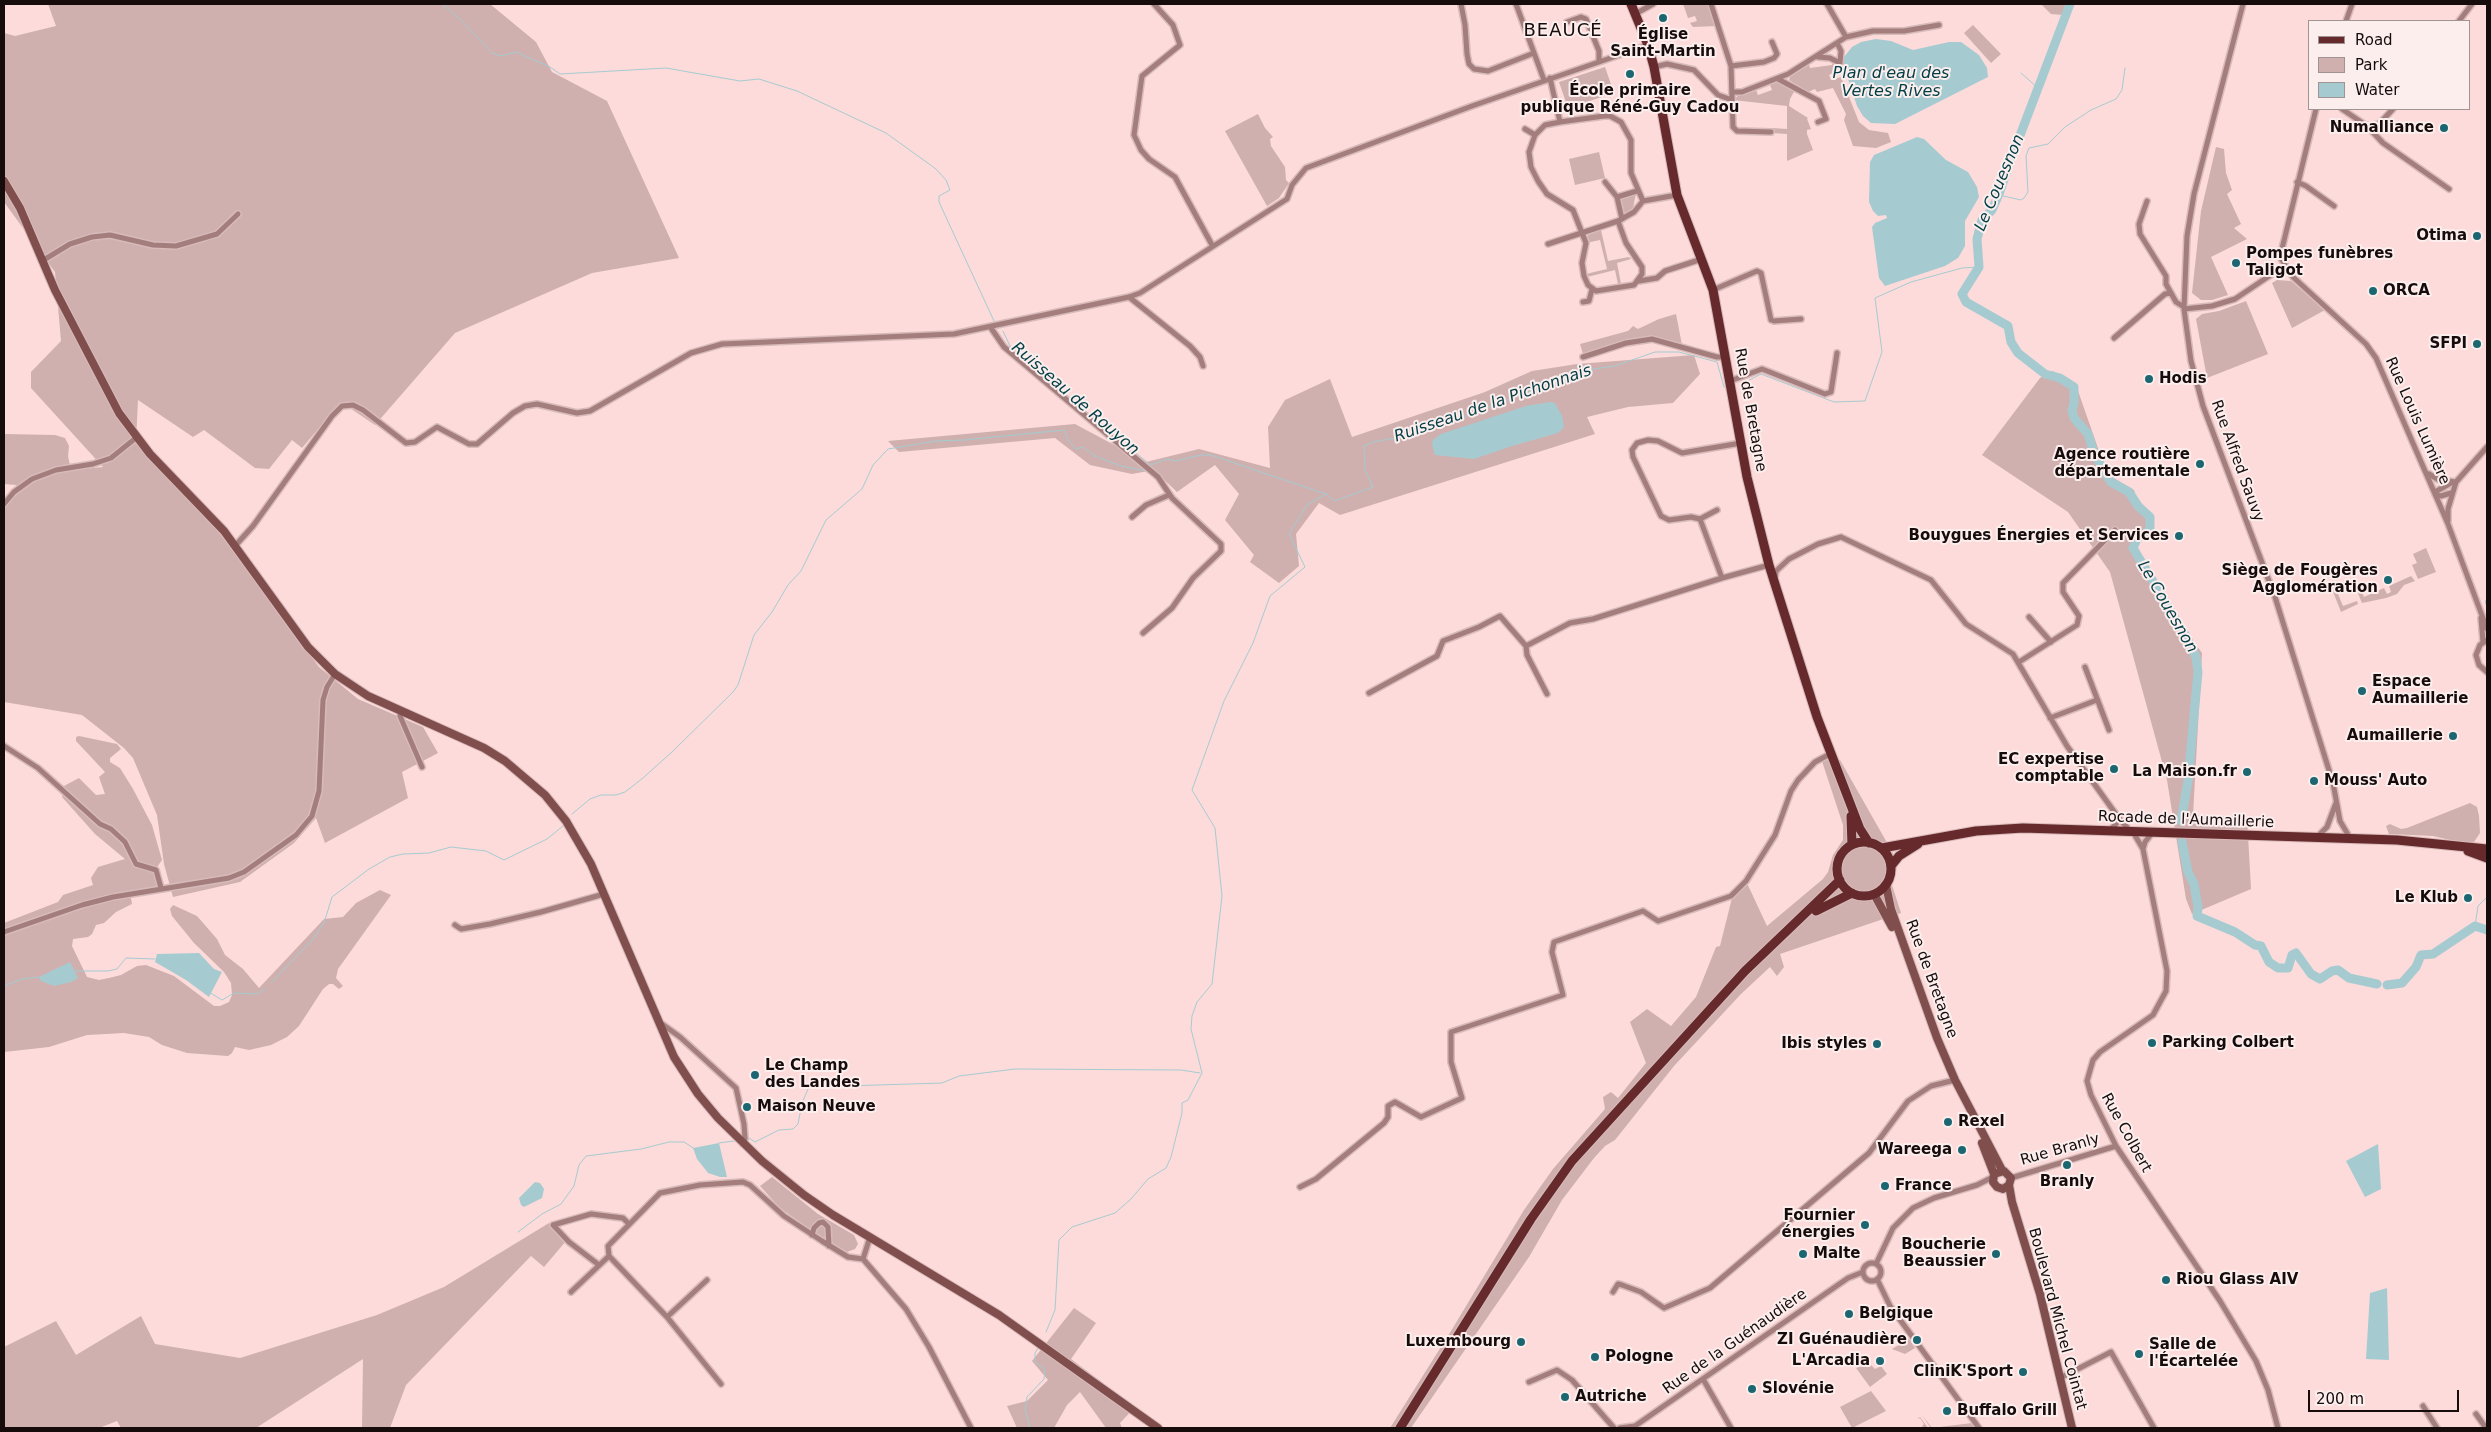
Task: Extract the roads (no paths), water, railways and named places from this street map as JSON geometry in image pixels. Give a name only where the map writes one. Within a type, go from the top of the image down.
[{"type":"main road","name":"Rue de Bretagne","points":[[1631,4],[1648,45],[1654,67],[1677,195],[1713,290],[1741,443],[1768,565],[1830,754],[1860,829],[1869,843]]},
{"type":"main road","name":"Rue de Bretagne","points":[[1840,777],[1853,826],[1852,845]]},
{"type":"main road","name":"Rocade de l'Aumaillerie","points":[[1882,848],[1997,829],[2110,830],[2419,841],[2487,849]]},
{"type":"main road","name":"Rocade de l'Aumaillerie","points":[[1891,866],[1899,856],[1924,841]]},
{"type":"main road","points":[[1869,843],[1882,848],[1891,866],[1890,876],[1886,886],[1874,894],[1859,895],[1852,893],[1840,880],[1838,864],[1846,850],[1852,845],[1869,843]]},
{"type":"main road","name":"Rocade de l'Aumaillerie","points":[[2448,845],[2487,858]]},
{"type":"main road","points":[[1400,1428],[1531,1219],[1572,1161],[1745,971],[1840,880]]},
{"type":"main road","points":[[1802,918],[1852,893]]},
{"type":"street","points":[[1154,4],[1173,25],[1180,45],[1142,76],[1134,135],[1141,150],[1149,160],[1175,176],[1212,245]]},
{"type":"street","points":[[1461,4],[1465,25],[1466,54],[1469,64],[1474,69],[1488,71],[1534,53]]},
{"type":"street","points":[[1516,4],[1544,80]]},
{"type":"street","points":[[1635,14],[1653,4]]},
{"type":"street","points":[[1710,4],[1732,66],[1731,121],[1736,131],[1771,132]]},
{"type":"street","points":[[1826,4],[1846,37]]},
{"type":"street","name":"Rue Alfred Sauvy","points":[[2243,4],[2192,203],[2187,236],[2184,308],[2191,361],[2203,406],[2275,597],[2333,783],[2340,821],[2350,839]]},
{"type":"street","points":[[2346,20],[2352,4]]},
{"type":"street","points":[[2460,20],[2472,4]]},
{"type":"street","points":[[1567,22],[1581,17],[1586,19],[1599,51],[1599,61]]},
{"type":"street","points":[[1732,92],[1742,92],[1778,79],[1818,57],[1846,37],[1872,31],[1904,32],[1939,26]]},
{"type":"street","points":[[1732,66],[1764,62],[1774,58],[1777,54],[1772,42]]},
{"type":"street","points":[[1818,57],[1827,57],[1840,63],[1841,52],[1837,43]]},
{"type":"street","points":[[235,546],[253,526],[332,416],[346,405],[362,410],[406,443],[415,442],[435,428],[440,427],[464,442],[477,444],[524,406],[537,404],[577,413],[590,411],[691,353],[722,344],[942,336],[991,328],[1130,297],[1140,293],[1212,245],[1287,199],[1292,185],[1306,168],[1544,80],[1648,45]]},
{"type":"street","points":[[1654,67],[1667,64],[1694,70],[1700,74],[1718,95],[1732,100]]},
{"type":"street","points":[[1550,78],[1560,122]]},
{"type":"street","points":[[1778,79],[1819,102],[1826,119],[1818,122]]},
{"type":"street","points":[[2147,201],[2140,224],[2140,234],[2166,276],[2166,284],[2176,302],[2184,308],[2212,306],[2235,299],[2284,266],[2280,257],[2280,249],[2316,110]]},
{"type":"street","points":[[2343,110],[2367,126],[2383,143],[2449,189]]},
{"type":"street","points":[[2367,126],[2379,124],[2392,110]]},
{"type":"street","points":[[1643,201],[1637,191],[1629,160],[1631,140],[1621,122],[1610,116],[1560,122],[1545,125],[1535,135],[1529,152],[1531,167],[1547,194],[1573,210],[1586,243],[1582,271],[1584,279],[1592,289],[1600,291],[1634,285],[1639,281],[1657,278],[1665,271],[1702,259]]},
{"type":"street","points":[[1524,129],[1535,135]]},
{"type":"street","points":[[4,181],[20,208],[42,261],[119,413],[150,454],[212,518],[235,546],[308,647],[335,674],[368,696],[484,748],[520,772],[545,795],[566,821],[585,851],[674,1057],[698,1094],[743,1144],[804,1195],[999,1315],[1158,1428]]},
{"type":"street","points":[[1605,182],[1617,197],[1620,220],[1628,248],[1642,267],[1639,281]]},
{"type":"street","points":[[2297,182],[2306,186],[2334,206]]},
{"type":"street","points":[[1617,197],[1637,191]]},
{"type":"street","points":[[1548,244],[1620,220],[1634,212],[1643,201],[1677,195]]},
{"type":"street","points":[[42,261],[70,244],[92,237],[110,235],[153,245],[176,246],[217,234],[238,214]]},
{"type":"street","name":"Rue Louis Lumière","points":[[2284,266],[2293,277],[2366,344],[2376,358],[2448,524],[2487,629]]},
{"type":"street","points":[[1713,290],[1757,271],[1761,273],[1771,320],[1801,319]]},
{"type":"street","points":[[1584,302],[1589,301],[1592,289]]},
{"type":"street","points":[[2114,338],[2165,294],[2171,293]]},
{"type":"street","points":[[1130,297],[1190,346],[1200,357],[1203,366]]},
{"type":"street","points":[[991,328],[1004,347],[1158,477],[1169,495],[1216,538],[1222,549],[1189,583],[1172,608],[1143,633]]},
{"type":"street","points":[[1583,357],[1626,343],[1652,339],[1726,357]]},
{"type":"street","points":[[1730,381],[1762,370],[1825,394],[1831,392],[1838,353]]},
{"type":"street","points":[[4,504],[14,492],[32,479],[56,470],[93,464],[111,458],[137,437]]},
{"type":"street","points":[[1717,510],[1700,519],[1691,517],[1669,520],[1661,516],[1632,456],[1634,445],[1648,440],[1658,441],[1682,452],[1741,443]]},
{"type":"street","points":[[2448,524],[2451,492],[2456,482],[2487,447]]},
{"type":"street","points":[[2426,472],[2439,480],[2456,482]]},
{"type":"street","points":[[2435,493],[2456,482]]},
{"type":"street","points":[[2435,493],[2441,496],[2451,492]]},
{"type":"street","points":[[1132,517],[1150,502],[1169,495]]},
{"type":"street","points":[[1700,519],[1722,578]]},
{"type":"street","points":[[2019,662],[2079,622],[2077,612],[2063,592],[2062,583],[2115,530]]},
{"type":"street","name":"Rue Colbert","points":[[1774,582],[1776,571],[1789,559],[1818,544],[1841,537],[1931,580],[1966,624],[1987,639],[2005,648],[2019,662],[2050,718],[2120,822],[2131,831],[2142,849],[2168,980],[2163,1000],[2152,1015],[2100,1052],[2090,1066],[2087,1081],[2091,1095],[2116,1146],[2220,1301],[2256,1361],[2268,1390],[2278,1428]]},
{"type":"street","points":[[1526,646],[1570,623],[1593,620],[1768,565]]},
{"type":"street","name":"Rue Louis Lumière","points":[[2481,613],[2485,641],[2476,651],[2476,658],[2479,665],[2487,672]]},
{"type":"street","points":[[1368,693],[1437,656],[1443,641],[1479,627],[1500,616],[1526,646],[1527,655],[1548,694]]},
{"type":"street","points":[[2029,617],[2051,642]]},
{"type":"street","points":[[2085,667],[2109,730]]},
{"type":"street","points":[[4,932],[82,905],[161,888],[199,884],[229,878],[244,872],[296,835],[312,816],[319,791],[323,700],[327,687],[335,674]]},
{"type":"street","points":[[2050,718],[2097,700]]},
{"type":"street","points":[[401,711],[400,716],[422,767]]},
{"type":"street","points":[[4,746],[38,768],[100,824],[111,830],[125,842],[136,864],[156,870],[161,888]]},
{"type":"street","points":[[1300,1187],[1316,1178],[1384,1123],[1388,1117],[1388,1106],[1395,1102],[1421,1117],[1462,1098],[1451,1062],[1451,1032],[1564,995],[1552,952],[1554,942],[1643,911],[1658,921],[1730,896],[1746,881],[1776,835],[1791,791],[1798,780],[1815,762],[1830,754]]},
{"type":"street","points":[[2317,837],[2327,827],[2336,802]]},
{"type":"street","points":[[2110,830],[2116,824],[2118,817]]},
{"type":"street","points":[[2142,849],[2153,832]]},
{"type":"street","name":"Rue de Bretagne","points":[[1886,886],[1898,931],[1953,1081]]},
{"type":"street","points":[[455,925],[461,929],[490,924],[604,894]]},
{"type":"street","name":"Rue de Bretagne","points":[[1874,894],[1891,923],[1953,1081]]},
{"type":"street","points":[[659,1026],[662,1024],[680,1036],[736,1088],[744,1124],[745,1140],[743,1144]]},
{"type":"street","points":[[1953,1081],[1996,1174]]},
{"type":"street","points":[[1953,1081],[1986,1142],[1996,1174]]},
{"type":"street","points":[[1613,1292],[1618,1284],[1622,1285],[1641,1292],[1664,1308],[1710,1288],[1869,1153],[1908,1101],[1931,1086],[1953,1081]]},
{"type":"street","points":[[1977,1134],[1986,1142]]},
{"type":"street","name":"Rue Branly","points":[[2010,1181],[2116,1146]]},
{"type":"street","points":[[1876,1264],[1893,1228],[1906,1213],[1919,1204],[1968,1188],[1996,1174],[2006,1172],[2010,1181],[1998,1187],[1968,1188]]},
{"type":"street","name":"Boulevard Michel Cointat","points":[[1996,1174],[1998,1187],[2016,1217]]},
{"type":"street","name":"Boulevard Michel Cointat","points":[[2010,1181],[2016,1217],[2040,1294],[2072,1428]]},
{"type":"street","points":[[721,1384],[667,1317],[609,1256],[608,1246],[628,1223],[660,1193],[700,1185],[743,1182],[750,1185],[771,1206],[812,1235],[848,1257],[863,1259],[906,1309],[929,1347],[971,1428]]},
{"type":"street","points":[[599,1265],[569,1242],[553,1225],[591,1214],[623,1218],[628,1223]]},
{"type":"street","points":[[812,1235],[814,1228],[819,1222],[822,1222],[828,1226],[830,1246]]},
{"type":"street","points":[[863,1259],[870,1236]]},
{"type":"street","points":[[571,1292],[609,1256]]},
{"type":"street","points":[[1876,1264],[1866,1265],[1863,1272],[1868,1280],[1877,1279]]},
{"type":"street","points":[[1876,1264],[1881,1272],[1877,1279]]},
{"type":"street","name":"Rue de la Guénaudière","points":[[1620,1428],[1635,1426],[1848,1278],[1863,1272]]},
{"type":"street","points":[[1877,1279],[1890,1306],[1979,1428]]},
{"type":"street","points":[[667,1317],[707,1280]]},
{"type":"street","points":[[2060,1378],[2111,1352],[2154,1428]]},
{"type":"street","points":[[1529,1382],[1557,1370],[1572,1380],[1614,1428]]},
{"type":"street","points":[[1703,1379],[1731,1428]]},
{"type":"street","points":[[2423,1406],[2437,1428]]},
{"type":"street","points":[[2476,1414],[2486,1428]]},
{"type":"water","name":"Plan d'eau des Vertes Rives","points":[[1876,39],[1891,41],[1913,50],[1949,42],[1961,42],[1979,55],[1987,68],[1988,77],[1895,124],[1871,123],[1863,116],[1857,106],[1843,64],[1844,57],[1852,47],[1861,42]]},
{"type":"water","points":[[1917,137],[1924,139],[1946,160],[1968,172],[1977,187],[1979,197],[1965,221],[1965,246],[1958,258],[1945,266],[1885,286],[1879,278],[1872,227],[1875,223],[1887,218],[1886,215],[1878,216],[1873,211],[1869,202],[1870,162],[1874,155]]},
{"type":"water","points":[[1550,402],[1555,403],[1562,416],[1564,427],[1558,433],[1474,459],[1435,455],[1432,445],[1433,440],[1441,434],[1526,406]]},
{"type":"water","points":[[199,953],[214,969],[222,972],[209,997],[186,980],[155,962],[157,954]]},
{"type":"water","points":[[70,962],[78,978],[71,982],[54,986],[41,981],[39,977]]},
{"type":"water","points":[[719,1143],[727,1177],[708,1173],[697,1159],[693,1148]]},
{"type":"water","points":[[2378,1144],[2381,1189],[2365,1197],[2346,1161]]},
{"type":"water","points":[[535,1182],[540,1183],[544,1189],[542,1198],[524,1207],[521,1205],[519,1198]]},
{"type":"water","points":[[2387,1288],[2389,1360],[2366,1359],[2370,1293]]},
{"type":"waterway","name":"Ruisseau de Rouyon","points":[[442,4],[460,19],[492,53],[501,56],[516,52],[550,67],[560,74],[666,68],[740,81],[759,79],[797,91],[886,133],[936,169],[946,180],[950,190],[939,196],[939,202],[994,321]]},
{"type":"waterway","name":"Le Couesnon","points":[[2070,4],[1999,194],[1992,210],[1982,220],[1977,239],[1979,267],[1962,294],[1966,302],[2008,326],[2011,342],[2018,353],[2045,374],[2060,378],[2074,387],[2072,410],[2074,418],[2088,434],[2094,453],[2104,471],[2111,482],[2129,492],[2138,506],[2150,517],[2150,530],[2137,539],[2133,548],[2187,638],[2196,657],[2198,672],[2188,781],[2181,821]]},
{"type":"waterway","points":[[1999,195],[2021,200],[2024,198],[2028,192],[2026,156],[2029,148],[2048,144],[2065,127],[2091,110],[2116,99],[2122,90],[2125,68]]},
{"type":"waterway","points":[[2021,73],[2038,88]]},
{"type":"waterway","name":"Ruisseau de la Pichonnais","points":[[1742,384],[1761,374],[1834,402],[1865,401],[1882,352],[1875,298],[1911,282],[1962,268],[1979,267]]},
{"type":"waterway","name":"Ruisseau de la Pichonnais","points":[[1003,331],[1010,346],[1151,465],[1166,459],[1175,461],[1201,455],[1211,455],[1326,494],[1334,501],[1373,487],[1365,470],[1364,446],[1373,442],[1406,436],[1458,419],[1586,370],[1615,366],[1655,352],[1679,352],[1717,362],[1724,387],[1727,387]]},
{"type":"waterway","name":"Ruisseau de la Pichonnais","points":[[572,814],[590,799],[601,795],[616,795],[625,792],[673,751],[733,692],[738,685],[754,635],[772,612],[788,585],[801,571],[826,520],[862,489],[873,465],[888,449],[936,441],[1064,430],[1068,440],[1076,449],[1082,447],[1095,456],[1121,466],[1146,471]]},
{"type":"waterway","points":[[1046,1332],[1055,1310],[1059,1240],[1072,1227],[1115,1213],[1131,1199],[1148,1179],[1166,1168],[1171,1157],[1182,1113],[1182,1103],[1188,1100],[1202,1073],[1191,1029],[1192,1016],[1197,1002],[1212,984],[1222,896],[1215,828],[1192,790],[1224,701],[1253,643],[1270,596],[1305,567],[1289,534],[1307,505],[1326,494]]},
{"type":"waterway","points":[[2487,600],[2485,601],[2487,607]]},
{"type":"waterway","name":"Ruisseau de la Pichonnais","points":[[271,983],[313,939],[324,923],[332,897],[369,869],[390,857],[403,854],[429,853],[451,847],[486,851],[504,860],[547,839],[563,826]]},
{"type":"waterway","name":"Le Couesnon","points":[[2182,842],[2188,872],[2194,884],[2198,907],[2197,916],[2235,932],[2255,945],[2261,946],[2269,962],[2278,968],[2288,968],[2292,955],[2296,953],[2311,974],[2320,979],[2332,971],[2338,970],[2349,978],[2377,984]]},
{"type":"waterway","points":[[2475,926],[2478,906],[2487,897]]},
{"type":"waterway","name":"Le Couesnon","points":[[2387,985],[2402,983],[2416,967],[2421,955],[2433,954],[2475,926],[2487,930]]},
{"type":"waterway","name":"Ruisseau de la Pichonnais","points":[[75,971],[108,971],[117,969],[126,958],[155,959]]},
{"type":"waterway","name":"Ruisseau de la Pichonnais","points":[[4,986],[22,979],[39,977]]},
{"type":"waterway","name":"Ruisseau de la Pichonnais","points":[[209,992],[222,1000],[234,993],[257,994],[265,989]]},
{"type":"waterway","points":[[749,1138],[755,1142],[779,1130],[793,1129],[798,1124],[802,1103],[808,1089],[813,1087],[942,1083],[959,1076],[1015,1069],[1181,1070],[1200,1073]]},
{"type":"waterway","points":[[719,1143],[734,1141]]},
{"type":"waterway","points":[[518,1232],[542,1214],[561,1204],[574,1186],[579,1165],[586,1156],[641,1149],[669,1142],[684,1142],[695,1149]]},
{"type":"waterway","points":[[1030,1428],[1025,1410],[1027,1397],[1044,1379],[1045,1370],[1035,1362],[1035,1353],[1038,1348]]},
{"type":"place","name":"Église Saint-Martin","points":[[1663,18]]},
{"type":"place","name":"École primaire publique Réné-Guy Cadou","points":[[1630,74]]},
{"type":"place","name":"Numalliance","points":[[2444,128]]},
{"type":"place","name":"Otima","points":[[2477,236]]},
{"type":"place","name":"Pompes funèbres Taligot","points":[[2236,263]]},
{"type":"place","name":"ORCA","points":[[2373,291]]},
{"type":"place","name":"SFPI","points":[[2477,344]]},
{"type":"place","name":"Hodis","points":[[2149,379]]},
{"type":"place","name":"Agence routière départementale","points":[[2200,464]]},
{"type":"place","name":"Bouygues Énergies et Services","points":[[2179,536]]},
{"type":"place","name":"Siège de Fougères Agglomération","points":[[2388,580]]},
{"type":"place","name":"Espace Aumaillerie","points":[[2362,691]]},
{"type":"place","name":"Aumaillerie","points":[[2453,736]]},
{"type":"place","name":"EC expertise comptable","points":[[2114,769]]},
{"type":"place","name":"La Maison.fr","points":[[2247,772]]},
{"type":"place","name":"Mouss' Auto","points":[[2314,781]]},
{"type":"place","name":"Le Klub","points":[[2468,898]]},
{"type":"place","name":"Parking Colbert","points":[[2152,1043]]},
{"type":"place","name":"Ibis styles","points":[[1877,1044]]},
{"type":"place","name":"Le Champ des Landes","points":[[755,1075]]},
{"type":"place","name":"Maison Neuve","points":[[747,1107]]},
{"type":"place","name":"Rexel","points":[[1948,1122]]},
{"type":"place","name":"Wareega","points":[[1962,1150]]},
{"type":"place","name":"Branly","points":[[2067,1165]]},
{"type":"place","name":"France","points":[[1885,1186]]},
{"type":"place","name":"Fournier énergies","points":[[1865,1225]]},
{"type":"place","name":"Malte","points":[[1803,1254]]},
{"type":"place","name":"Boucherie Beaussier","points":[[1996,1254]]},
{"type":"place","name":"Riou Glass AIV","points":[[2166,1280]]},
{"type":"place","name":"Belgique","points":[[1849,1314]]},
{"type":"place","name":"ZI Guénaudière","points":[[1917,1340]]},
{"type":"place","name":"Luxembourg","points":[[1521,1342]]},
{"type":"place","name":"Salle de l'Écartelée","points":[[2139,1354]]},
{"type":"place","name":"Pologne","points":[[1595,1357]]},
{"type":"place","name":"L'Arcadia","points":[[1880,1361]]},
{"type":"place","name":"CliniK'Sport","points":[[2023,1372]]},
{"type":"place","name":"Slovénie","points":[[1752,1389]]},
{"type":"place","name":"Autriche","points":[[1565,1397]]},
{"type":"place","name":"Buffalo Grill","points":[[1947,1411]]},
{"type":"district","name":"BEAUCÉ","points":[[1563,31]]}]
